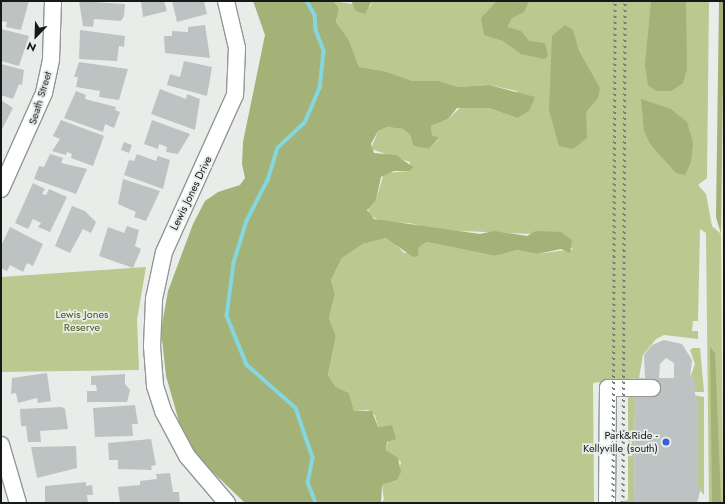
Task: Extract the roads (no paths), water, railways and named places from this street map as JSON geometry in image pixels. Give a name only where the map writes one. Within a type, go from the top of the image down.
[{"type":"street","name":"Seath Street","points":[[1,189],[44,93],[51,59],[53,1]]},
{"type":"street","name":"Lewis Jones Drive","points":[[226,1],[237,48],[234,95],[224,125],[172,229],[158,275],[152,322],[158,398],[187,456],[227,503]]},
{"type":"street","points":[[606,503],[608,388],[652,388]]},
{"type":"street","points":[[1,445],[18,503]]},
{"type":"waterway","points":[[307,1],[315,15],[316,30],[324,51],[320,88],[305,123],[278,148],[268,180],[247,221],[234,263],[227,316],[247,365],[296,408],[313,458],[308,483],[316,503]]},
{"type":"railway","points":[[613,503],[615,1]]},
{"type":"railway","points":[[623,503],[625,1]]},
{"type":"place","name":"Park&Ride - Kellyville (south)","points":[[666,442]]},
{"type":"park label","name":"Lewis Jones Reserve","points":[[82,321]]}]
